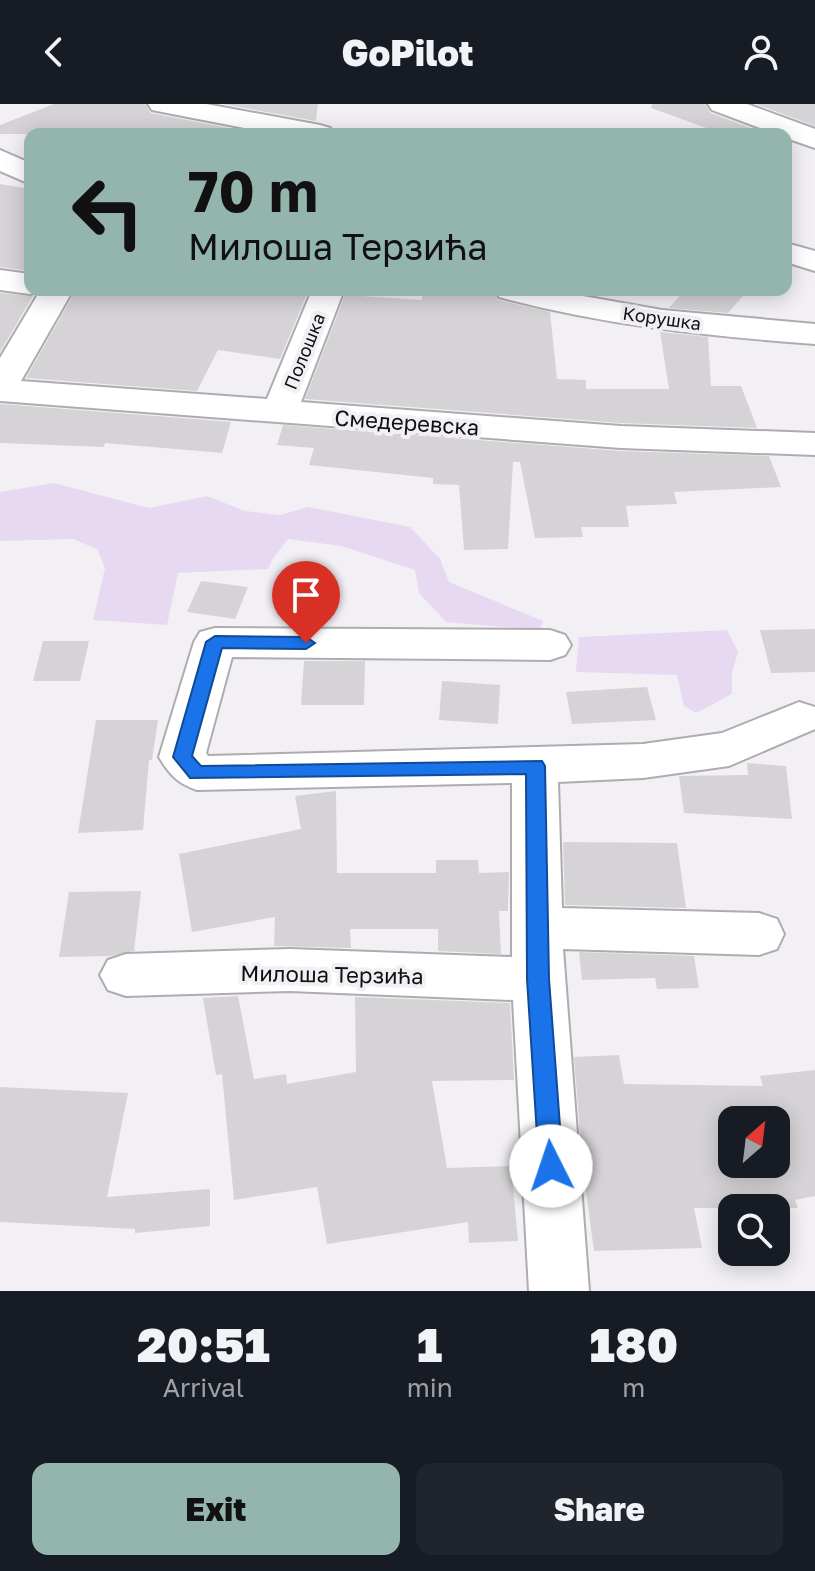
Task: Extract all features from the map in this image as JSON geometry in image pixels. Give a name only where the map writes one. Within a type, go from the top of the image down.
[{"type":"street","points":[[162,104],[288,128]]},
{"type":"street","points":[[722,104],[786,128]]},
{"type":"street","points":[[792,130],[815,139]]},
{"type":"street","points":[[0,159],[24,172]]},
{"type":"street","points":[[792,254],[815,261]]},
{"type":"street","points":[[0,280],[24,283]]},
{"type":"street","points":[[0,388],[54,296]]},
{"type":"street","name":"Полошка","points":[[279,413],[326,296]]},
{"type":"street","name":"Корушка","points":[[536,296],[577,306],[669,320],[815,334]]},
{"type":"street","name":"Смедеревска","points":[[0,388],[279,413],[621,437],[815,444]]},
{"type":"street","points":[[550,645],[215,642],[182,757],[197,773],[643,761],[729,749],[799,718]]},
{"type":"street","points":[[535,766],[538,979],[559,1291]]},
{"type":"street","points":[[539,928],[759,934]]},
{"type":"street","name":"Милоша Терзића","points":[[126,975],[290,970],[538,979]]},
{"type":"shaded area","points":[[54,483],[149,508],[207,496],[245,511],[280,515],[308,507],[410,527],[440,559],[449,582],[543,621],[540,630],[446,622],[419,593],[415,570],[341,546],[288,539],[268,569],[178,573],[167,625],[93,620],[105,568],[97,549],[73,539],[0,541],[0,492]]},
{"type":"shaded area","points":[[727,630],[738,652],[732,673],[732,694],[696,713],[684,706],[677,675],[576,672],[579,637]]},
{"type":"building","points":[[54,104],[145,104],[151,113],[229,128],[24,128],[24,134],[0,134],[0,125]]},
{"type":"building","points":[[223,104],[318,104],[316,121]]},
{"type":"building","points":[[652,104],[705,104],[711,113],[751,128],[706,128],[651,108]]},
{"type":"building","points":[[756,104],[815,104],[815,126]]},
{"type":"building","points":[[0,184],[24,188],[24,270],[0,267]]},
{"type":"building","points":[[0,293],[33,296],[0,352]]},
{"type":"building","points":[[73,296],[306,296],[280,359],[218,350],[197,391],[26,378]]},
{"type":"building","points":[[345,296],[422,300],[422,296],[496,296],[498,300],[550,312],[557,379],[586,380],[586,389],[669,389],[660,332],[708,337],[711,386],[741,386],[757,428],[621,423],[305,399]]},
{"type":"building","points":[[680,296],[743,296],[728,313],[669,308]]},
{"type":"building","points":[[0,404],[231,422],[222,453],[105,443],[104,447],[0,443]]},
{"type":"building","points":[[283,425],[621,451],[769,456],[781,487],[674,492],[677,504],[626,506],[629,527],[581,527],[583,537],[535,538],[520,462],[513,462],[508,549],[464,550],[459,485],[433,484],[433,478],[309,465],[314,448],[277,445]]},
{"type":"building","points":[[201,581],[248,587],[235,619],[187,612]]},
{"type":"building","points":[[815,629],[815,672],[771,673],[760,630]]},
{"type":"building","points":[[43,641],[89,641],[80,681],[33,681]]},
{"type":"building","points":[[304,661],[365,661],[364,705],[301,705]]},
{"type":"building","points":[[442,681],[500,685],[498,724],[439,720]]},
{"type":"building","points":[[647,687],[656,720],[572,724],[566,692]]},
{"type":"building","points":[[96,720],[158,720],[152,760],[149,760],[143,830],[78,833]]},
{"type":"building","points":[[747,763],[786,766],[792,819],[684,813],[679,776],[748,775]]},
{"type":"building","points":[[336,791],[337,873],[436,873],[436,860],[478,860],[479,873],[509,872],[508,911],[499,911],[501,954],[438,951],[438,929],[350,929],[351,948],[274,946],[275,917],[192,932],[179,854],[301,829],[295,796]]},
{"type":"building","points":[[563,842],[677,843],[686,908],[565,905]]},
{"type":"building","points":[[141,891],[134,951],[110,956],[59,957],[69,892]]},
{"type":"building","points":[[579,952],[694,956],[699,988],[657,989],[655,978],[582,980]]},
{"type":"building","points":[[238,996],[254,1079],[286,1074],[287,1084],[356,1072],[355,997],[510,1003],[514,1080],[432,1081],[447,1168],[511,1166],[518,1241],[469,1243],[468,1222],[327,1244],[317,1187],[234,1200],[222,1074],[216,1075],[203,998]]},
{"type":"building","points":[[619,1055],[624,1084],[763,1086],[760,1076],[815,1070],[815,1196],[795,1200],[798,1208],[790,1208],[790,1194],[718,1194],[718,1208],[694,1208],[702,1248],[594,1251],[582,1160],[574,1057]]},
{"type":"building","points":[[0,1087],[128,1093],[107,1197],[210,1189],[210,1226],[135,1233],[135,1229],[0,1222]]},
{"type":"route","points":[[306,643],[215,642],[182,757],[197,773],[535,766],[538,979],[551,1166]]}]
